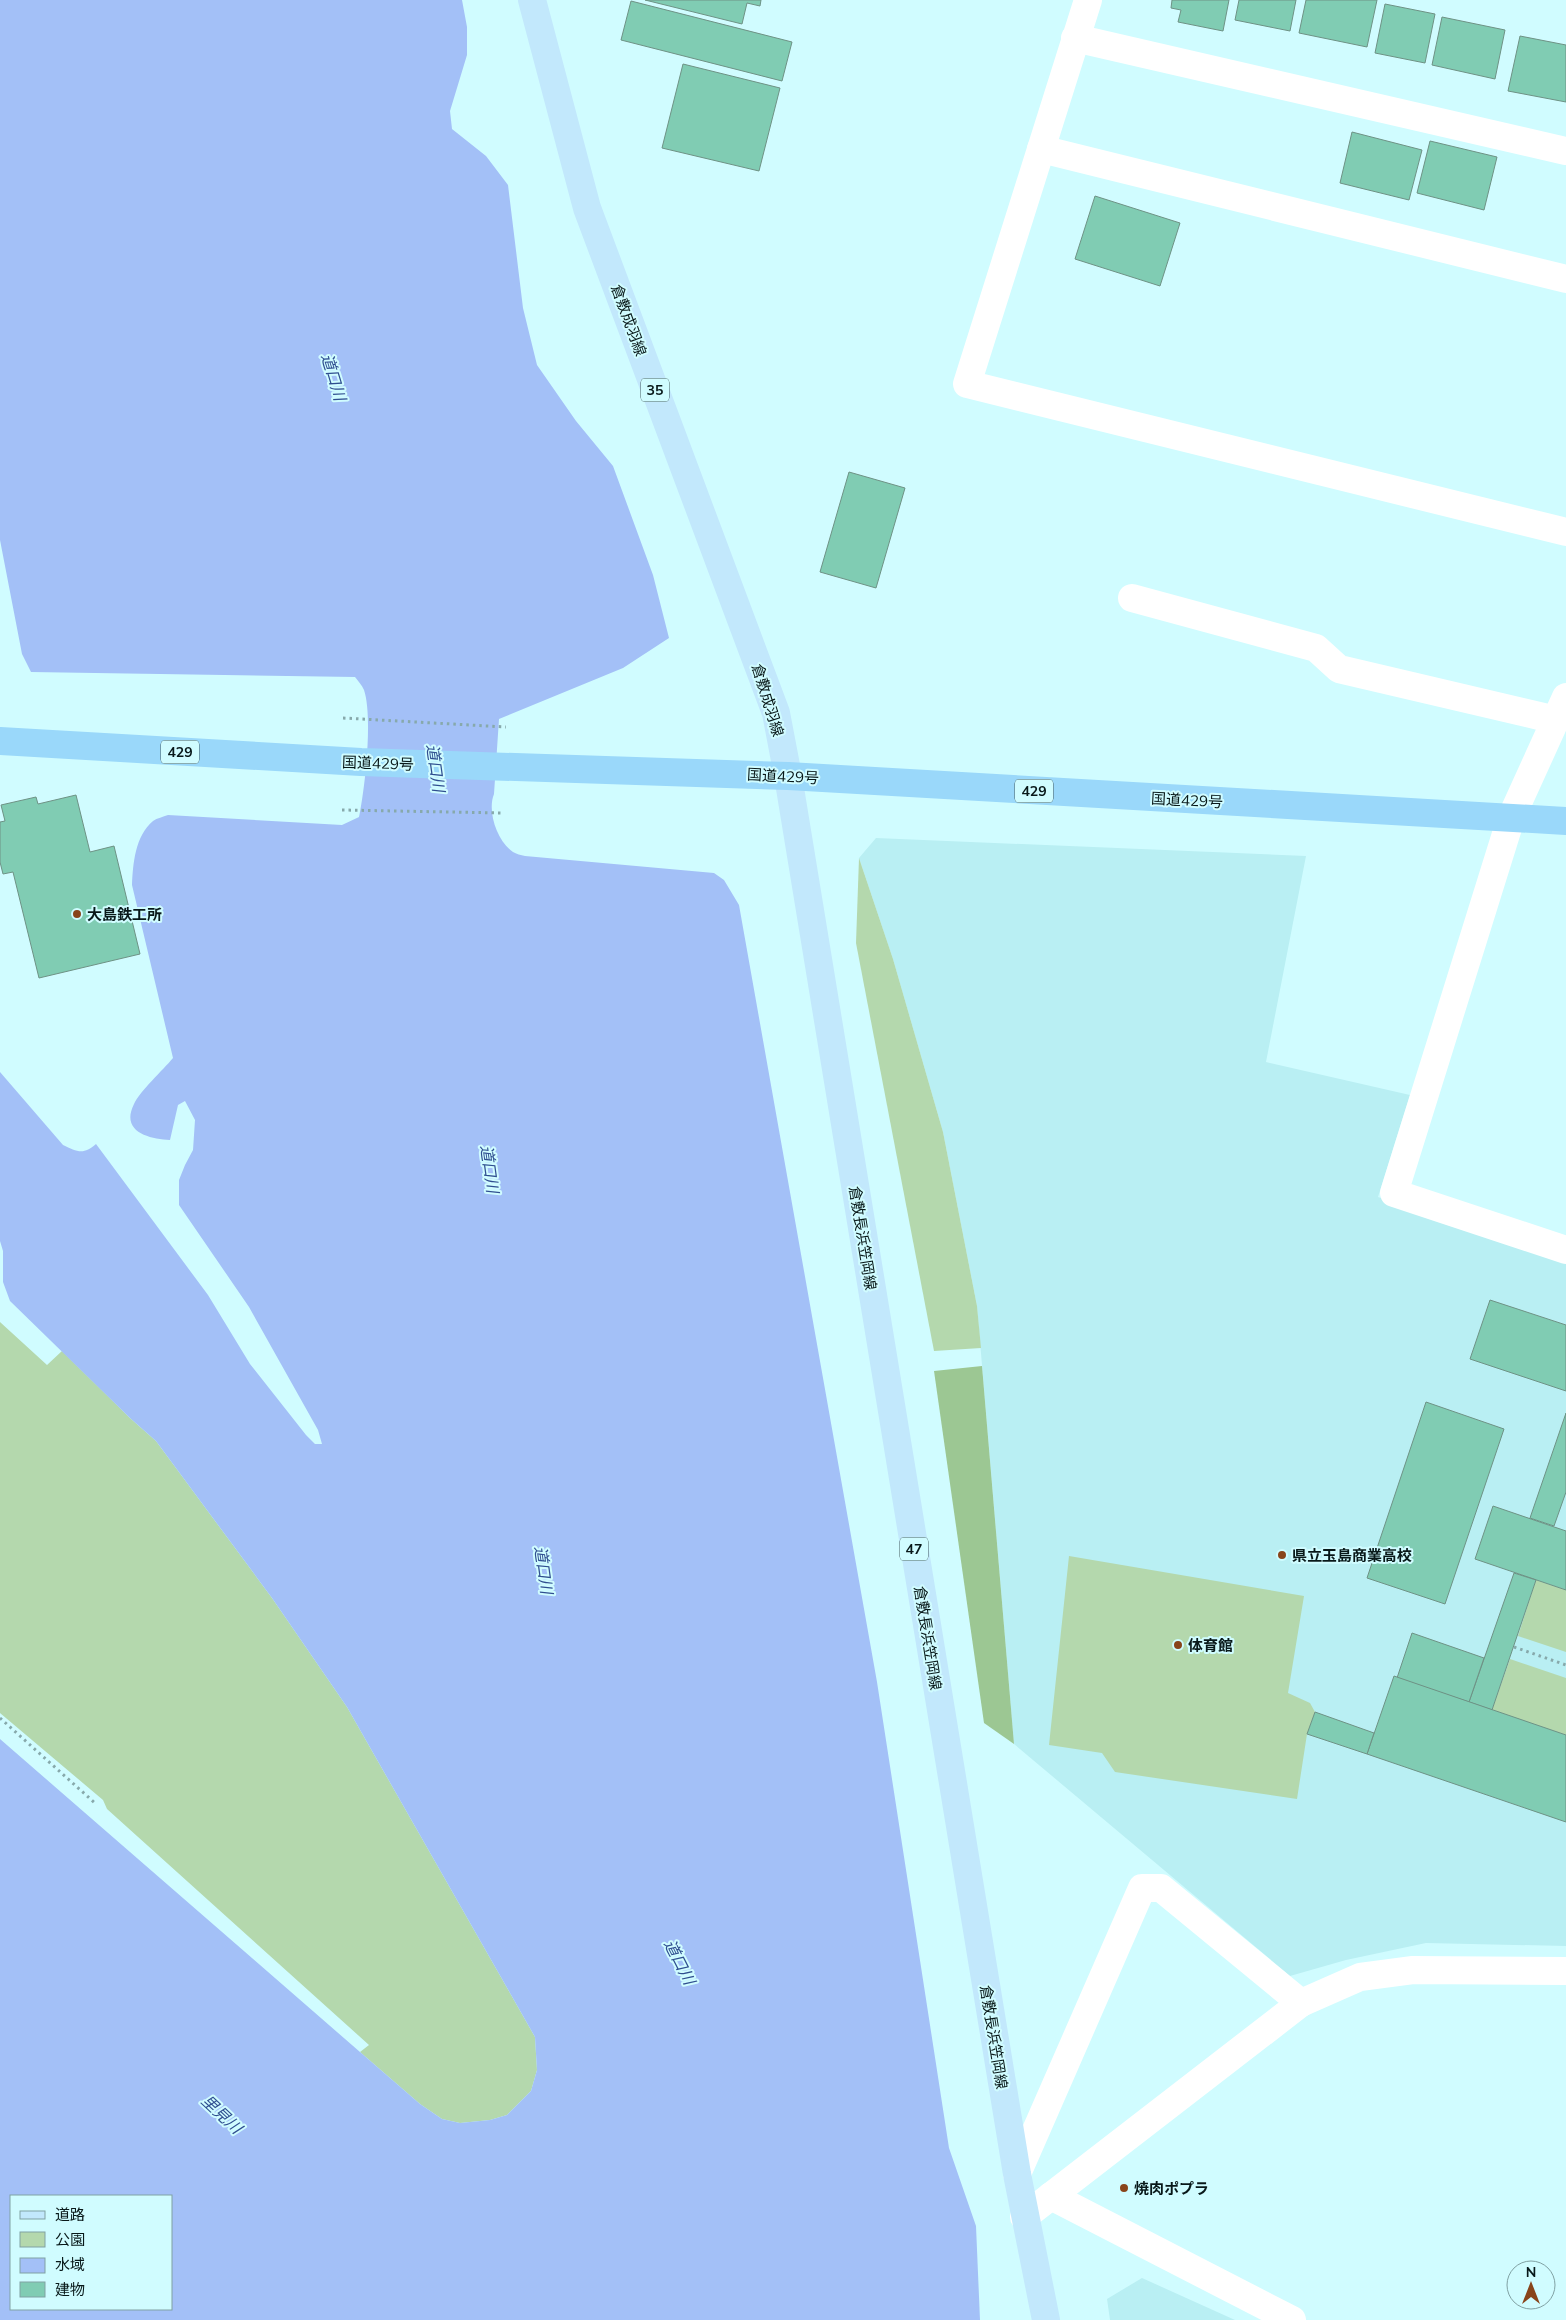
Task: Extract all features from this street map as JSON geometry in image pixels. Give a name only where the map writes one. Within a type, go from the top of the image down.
[{"type":"highway","name":"国道429号","points":[[0,741],[361,762],[788,776],[1566,821]]},
{"type":"main road","name":"倉敷成羽線","points":[[532,0],[587,208],[776,713],[788,776]]},
{"type":"main road","name":"倉敷長浜笠岡線","points":[[788,776],[1024,2217],[1046,2320]]},
{"type":"street","points":[[1088,0],[967,384],[1566,532]]},
{"type":"street","points":[[1075,38],[1566,151]]},
{"type":"street","points":[[1041,148],[1566,279]]},
{"type":"street","points":[[1132,598],[1316,648],[1339,669],[1563,707],[1511,818],[1394,1193],[1566,1250]]},
{"type":"street","points":[[1017,2174],[1142,1888],[1161,1888],[1301,2003]]},
{"type":"street","points":[[1024,2217],[1301,2003],[1360,1977],[1413,1970],[1566,1971]]},
{"type":"street","points":[[1051,2196],[1292,2320]]},
{"type":"path","points":[[344,718],[506,727]]},
{"type":"path","points":[[342,810],[502,813]]},
{"type":"path","points":[[1514,1647],[1566,1665]]},
{"type":"path","points":[[0,1718],[96,1804]]},
{"type":"shaded area","name":"県立玉島商業高校","points":[[876,838],[1306,856],[1266,1062],[1410,1095],[1378,1197],[1566,1262],[1566,1946],[1426,1943],[1346,1960],[1290,1976],[1014,1744],[977,1306],[943,1132],[893,959],[859,858]]},
{"type":"shaded area","points":[[1142,2278],[1235,2320],[1110,2320],[1107,2299]]},
{"type":"green space","points":[[859,858],[893,959],[943,1132],[977,1306],[981,1348],[934,1351],[856,943]]},
{"type":"green space","points":[[0,1322],[47,1365],[62,1351],[156,1441],[272,1598],[347,1707],[535,2037],[537,2070],[531,2091],[507,2115],[490,2120],[460,2123],[442,2119],[420,2104],[360,2052],[369,2045],[107,1809],[103,1800],[0,1713]]},
{"type":"green space","points":[[982,1366],[1014,1744],[984,1723],[934,1371]]},
{"type":"green space","name":"体育館","points":[[1069,1556],[1304,1596],[1288,1693],[1310,1703],[1315,1712],[1307,1734],[1297,1799],[1115,1772],[1102,1753],[1049,1745]]},
{"type":"green space","points":[[1536,1580],[1566,1590],[1566,1652],[1518,1636]]},
{"type":"green space","points":[[1510,1659],[1566,1678],[1566,1735],[1492,1710]]},
{"type":"water","points":[[0,0],[462,0],[467,27],[467,55],[450,111],[452,129],[486,156],[508,185],[523,308],[537,365],[576,421],[613,466],[653,575],[669,638],[623,668],[499,719],[492,801],[493,817],[502,841],[517,854],[714,873],[724,880],[739,905],[877,1682],[949,2148],[976,2226],[980,2320],[0,2320],[0,1739],[420,2104],[442,2119],[460,2123],[490,2120],[507,2115],[531,2091],[537,2070],[535,2037],[347,1707],[272,1598],[156,1441],[10,1301],[3,1282],[3,1251],[0,1241],[0,1072],[63,1145],[84,1151],[96,1144],[208,1295],[250,1364],[306,1435],[315,1444],[322,1444],[318,1430],[249,1307],[179,1205],[179,1180],[193,1150],[195,1120],[185,1101],[178,1105],[170,1140],[146,1136],[134,1127],[131,1121],[131,1114],[137,1099],[173,1058],[132,885],[132,877],[134,859],[142,834],[153,821],[168,815],[342,825],[359,817],[366,771],[368,734],[367,702],[364,690],[355,677],[31,672],[22,654],[0,540]]},
{"type":"building","points":[[645,0],[761,0],[760,6],[747,3],[742,24]]},
{"type":"building","points":[[1172,0],[1229,0],[1223,31],[1178,22],[1181,10],[1171,8]]},
{"type":"building","points":[[1239,0],[1296,0],[1290,31],[1235,20]]},
{"type":"building","points":[[1306,0],[1377,0],[1367,47],[1299,33]]},
{"type":"building","points":[[631,1],[792,42],[782,81],[621,40]]},
{"type":"building","points":[[1385,4],[1435,14],[1425,63],[1375,53]]},
{"type":"building","points":[[1442,17],[1505,30],[1495,79],[1432,65]]},
{"type":"building","points":[[1520,36],[1566,45],[1566,102],[1508,91]]},
{"type":"building","points":[[683,64],[780,88],[759,171],[662,148]]},
{"type":"building","points":[[1352,132],[1422,150],[1409,200],[1340,183]]},
{"type":"building","points":[[1430,141],[1497,157],[1484,210],[1417,193]]},
{"type":"building","points":[[1095,196],[1180,223],[1160,286],[1075,259]]},
{"type":"building","points":[[849,472],[905,488],[876,588],[820,572]]},
{"type":"building","name":"大島鉄工所","points":[[76,795],[90,852],[114,846],[140,954],[39,978],[13,872],[3,874],[0,862],[0,822],[5,821],[1,805],[36,797],[38,804]]},
{"type":"building","points":[[1490,1300],[1566,1325],[1566,1391],[1470,1359]]},
{"type":"building","points":[[1426,1402],[1504,1429],[1445,1604],[1367,1578]]},
{"type":"building","points":[[1566,1413],[1566,1492],[1554,1526],[1530,1518]]},
{"type":"building","points":[[1493,1506],[1566,1531],[1566,1590],[1475,1559]]},
{"type":"building","points":[[1514,1573],[1536,1580],[1492,1710],[1469,1702]]},
{"type":"building","points":[[1412,1633],[1484,1658],[1469,1702],[1397,1678]]},
{"type":"building","points":[[1394,1676],[1566,1735],[1566,1822],[1367,1754]]},
{"type":"building","points":[[1315,1712],[1374,1733],[1367,1754],[1307,1734]]},
{"type":"place","name":"大島鉄工所","points":[[77,914]]},
{"type":"place","name":"県立玉島商業高校","points":[[1282,1555]]},
{"type":"place","name":"体育館","points":[[1178,1645]]},
{"type":"place","name":"焼肉ポプラ","points":[[1124,2188]]},
{"type":"water label","name":"道口川","points":[[334,377]]},
{"type":"water label","name":"道口川","points":[[436,768]]},
{"type":"water label","name":"道口川","points":[[490,1169]]},
{"type":"water label","name":"道口川","points":[[544,1570]]},
{"type":"water label","name":"道口川","points":[[680,1962]]},
{"type":"water label","name":"里見川","points":[[222,2114]]}]
